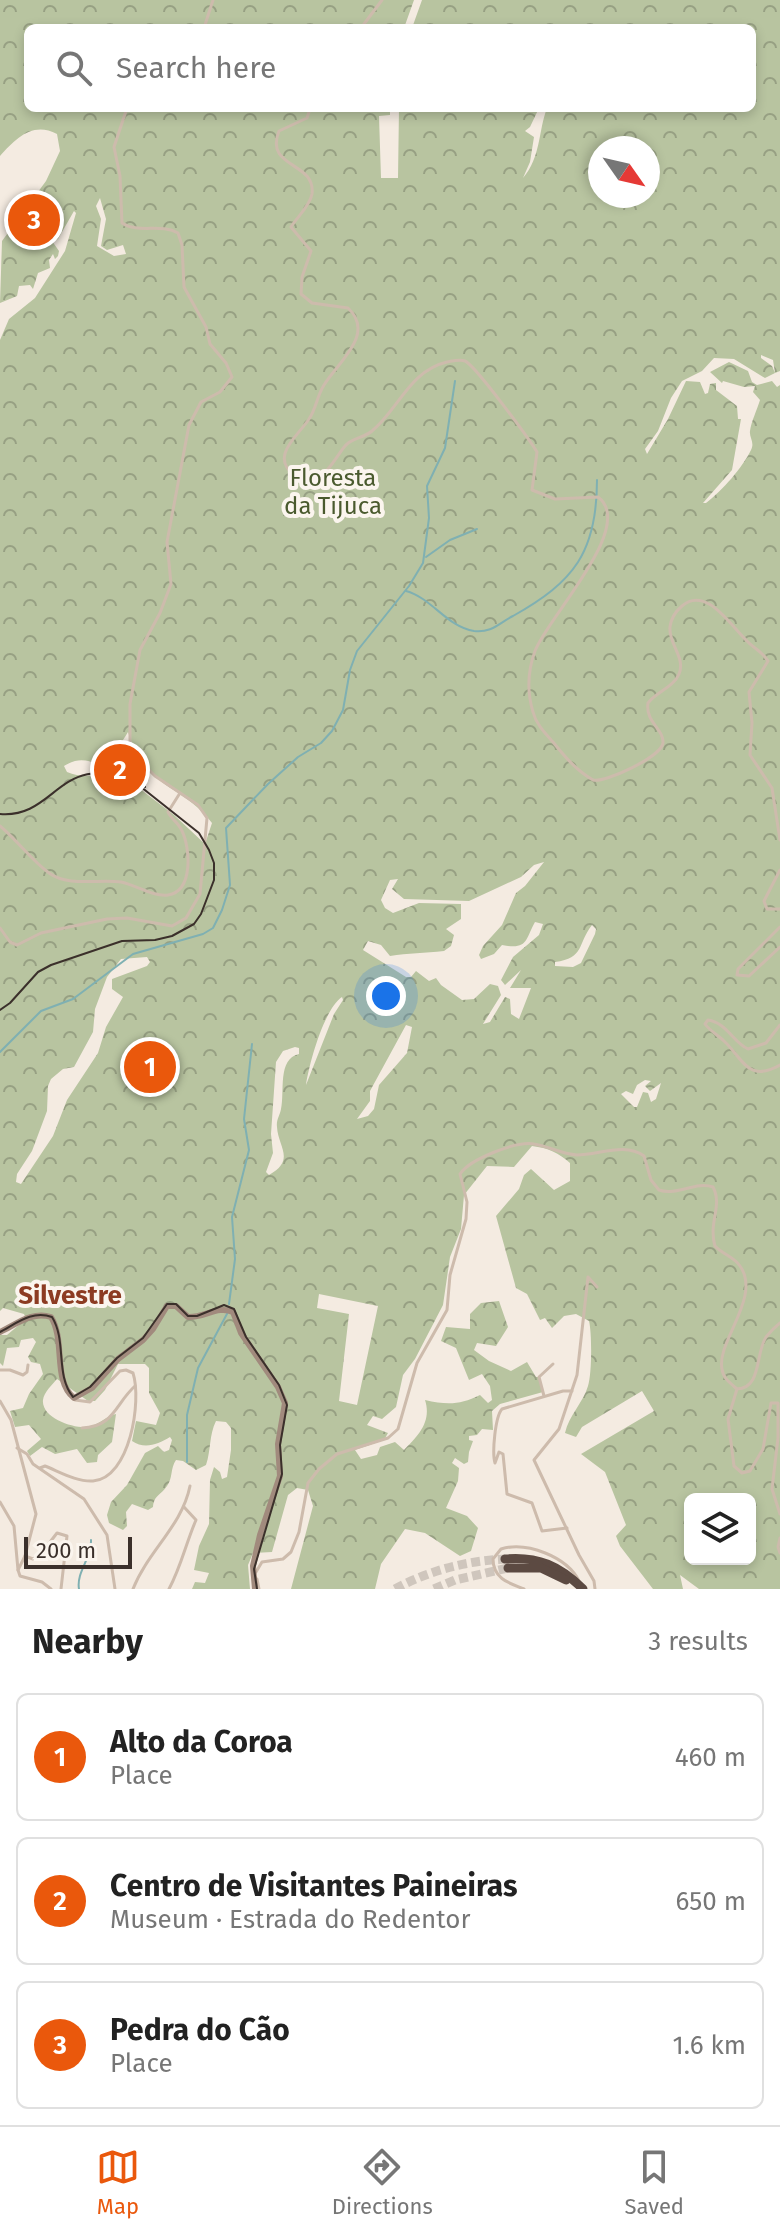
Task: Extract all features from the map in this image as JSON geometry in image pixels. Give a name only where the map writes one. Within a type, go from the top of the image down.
[{"type":"highway","points":[[530,1559],[557,1567],[579,1587],[535,1566],[507,1563],[530,1559]]},
{"type":"street","points":[[205,24],[213,0]]},
{"type":"street","points":[[364,24],[382,0]]},
{"type":"street","points":[[0,928],[10,942],[17,945],[41,933],[107,919],[127,918],[172,926],[186,918],[197,903],[202,881],[202,850],[207,828],[205,813],[141,764],[130,751],[130,704],[140,650],[171,584],[167,542],[189,425],[201,402],[220,392],[232,377],[226,363],[210,344],[206,327],[184,287],[182,245],[178,233],[170,229],[128,227],[122,223],[120,176],[114,147],[126,112]]},
{"type":"street","points":[[309,112],[307,118],[282,128],[276,146],[279,155],[309,177],[312,189],[310,200],[291,227],[311,251],[302,277],[301,294],[302,298],[312,303],[348,308],[358,319],[359,334],[321,390],[308,421],[288,445],[284,459],[287,466],[296,476],[304,479],[322,476],[345,446],[371,432],[426,371],[455,360],[468,363],[537,452],[531,483],[534,492],[555,499],[598,497],[606,505],[609,517],[596,555],[545,629],[534,654],[529,689],[533,714],[540,727],[575,767],[599,782],[655,755],[663,746],[663,740],[648,716],[648,703],[677,679],[681,664],[671,638],[670,623],[687,602],[695,599],[703,601],[724,615],[768,661],[749,692],[752,723],[750,755],[772,788],[780,840]]},
{"type":"street","points":[[0,826],[48,872],[59,878],[122,882],[170,895],[178,890],[187,873],[185,838],[181,827],[168,812],[180,793]]},
{"type":"street","points":[[780,870],[764,901],[767,909],[780,909]]},
{"type":"street","points":[[780,927],[744,962],[737,975],[749,976],[780,947]]},
{"type":"street","points":[[780,1025],[771,1039],[748,1049],[716,1021],[708,1020],[705,1024],[727,1043],[749,1069],[761,1072],[780,1065]]},
{"type":"street","points":[[257,1589],[256,1571],[260,1564],[283,1559],[295,1544],[306,1489],[319,1469],[337,1454],[388,1438],[398,1429],[417,1363],[447,1310],[450,1275],[466,1219],[467,1202],[460,1174],[475,1161],[520,1143],[538,1144],[572,1154],[633,1150],[644,1156],[651,1180],[659,1190],[675,1192],[707,1185],[713,1187],[717,1201],[711,1228],[713,1241],[718,1250],[739,1265],[745,1287],[742,1307],[721,1365],[726,1380],[737,1389],[746,1388],[752,1382],[766,1337],[780,1323]]},
{"type":"street","points":[[595,1589],[594,1581],[534,1460],[559,1429],[577,1375],[588,1277],[597,1287]]},
{"type":"street","points":[[72,1398],[92,1388],[118,1359],[143,1340],[167,1306],[176,1306],[188,1317],[197,1318],[220,1309],[233,1312],[241,1333],[278,1387],[285,1403],[278,1444],[280,1476],[253,1566],[257,1589]]},
{"type":"street","points":[[0,1332],[28,1317],[51,1317],[56,1326],[63,1384],[72,1398],[82,1402],[90,1402],[123,1370],[133,1373],[136,1406],[130,1439],[111,1471],[94,1481],[45,1466],[40,1468]]},
{"type":"street","points":[[544,1396],[539,1377],[553,1364]]},
{"type":"street","points":[[0,1370],[23,1375],[28,1365]]},
{"type":"street","points":[[82,1428],[101,1425],[110,1418],[135,1386]]},
{"type":"street","points":[[737,1389],[728,1419],[734,1466],[742,1473],[750,1471],[760,1459],[767,1437],[771,1403],[778,1403],[778,1438],[772,1481],[780,1514]]},
{"type":"street","points":[[568,1528],[542,1531],[532,1503],[507,1494],[502,1452],[498,1453],[496,1463],[493,1461],[498,1412],[544,1396],[572,1391]]},
{"type":"street","points":[[0,1401],[8,1411],[36,1514],[18,1570]]},
{"type":"street","points":[[17,1448],[27,1454],[33,1464],[78,1493],[104,1529],[115,1589]]},
{"type":"street","points":[[23,1468],[33,1464]]},
{"type":"street","points":[[133,1589],[143,1566],[184,1507],[190,1486]]},
{"type":"street","points":[[0,1502],[14,1526],[20,1576],[42,1582],[51,1589]]},
{"type":"street","points":[[169,1589],[196,1520],[184,1507]]},
{"type":"street","points":[[25,1556],[33,1559],[40,1555],[57,1533],[67,1536],[61,1589]]},
{"type":"street","points":[[780,1538],[780,1553]]},
{"type":"street","points":[[524,1589],[496,1574],[493,1559],[501,1549],[514,1547],[550,1555],[571,1568],[579,1587]]},
{"type":"green space","name":"Floresta da Tijuca","points":[[0,0],[414,0],[405,24],[24,24],[24,112],[390,112],[390,115],[379,116],[381,178],[398,178],[399,112],[537,112],[525,131],[534,137],[530,162],[523,178],[533,162],[546,112],[756,112],[756,24],[413,24],[422,0],[780,0],[780,371],[765,378],[734,359],[714,358],[702,371],[682,381],[671,398],[658,431],[645,449],[647,454],[686,381],[700,382],[705,394],[710,384],[716,383],[716,390],[737,406],[738,419],[741,419],[732,470],[703,503],[706,503],[732,478],[751,450],[751,427],[760,400],[753,392],[755,386],[722,383],[710,372],[729,362],[748,371],[752,382],[757,385],[772,381],[777,387],[780,385],[780,1589],[699,1589],[680,1575],[683,1589],[653,1589],[620,1546],[616,1536],[626,1525],[605,1472],[581,1454],[654,1411],[642,1391],[582,1427],[576,1437],[565,1433],[589,1380],[589,1321],[576,1314],[564,1316],[552,1328],[545,1318],[540,1320],[527,1294],[516,1288],[496,1216],[531,1169],[554,1190],[570,1181],[570,1163],[562,1156],[538,1147],[532,1146],[514,1167],[487,1166],[464,1195],[461,1229],[450,1257],[443,1305],[415,1359],[403,1375],[396,1407],[382,1419],[373,1416],[367,1425],[388,1433],[384,1440],[355,1450],[361,1459],[377,1455],[380,1447],[395,1442],[404,1450],[425,1422],[425,1400],[453,1403],[480,1395],[488,1403],[492,1400],[490,1386],[482,1374],[469,1380],[456,1348],[441,1341],[446,1327],[470,1329],[470,1314],[481,1303],[499,1301],[508,1327],[496,1346],[477,1343],[474,1350],[511,1371],[527,1362],[539,1377],[543,1392],[500,1404],[492,1411],[493,1430],[482,1429],[477,1435],[469,1436],[469,1440],[473,1441],[468,1462],[464,1464],[455,1458],[452,1463],[459,1468],[458,1481],[446,1508],[467,1516],[478,1528],[471,1551],[460,1556],[425,1533],[405,1529],[381,1564],[375,1589],[291,1589],[313,1506],[308,1490],[297,1488],[288,1495],[272,1552],[253,1553],[248,1565],[250,1589],[192,1589],[195,1582],[205,1583],[209,1573],[194,1570],[199,1546],[209,1524],[210,1480],[214,1467],[222,1479],[227,1477],[231,1428],[226,1422],[216,1421],[206,1465],[196,1470],[176,1460],[169,1483],[156,1497],[153,1507],[148,1510],[132,1504],[126,1512],[127,1526],[123,1530],[109,1523],[107,1515],[111,1502],[127,1485],[145,1453],[158,1446],[164,1452],[169,1450],[172,1440],[170,1437],[147,1446],[132,1441],[136,1421],[156,1425],[160,1413],[149,1393],[149,1368],[145,1364],[118,1364],[105,1390],[95,1401],[88,1401],[57,1379],[45,1394],[43,1400],[47,1412],[67,1424],[88,1427],[116,1414],[112,1442],[98,1455],[97,1462],[87,1463],[77,1449],[55,1454],[42,1447],[30,1456],[27,1451],[41,1439],[29,1425],[15,1427],[10,1411],[23,1408],[43,1374],[40,1364],[31,1362],[28,1357],[36,1342],[33,1338],[21,1340],[19,1347],[7,1348],[3,1366],[0,1363],[0,1335],[7,1335],[26,1319],[24,1314],[3,1308],[0,1311],[0,340],[9,319],[35,298],[65,251],[76,213],[74,211],[58,239],[52,241],[59,251],[58,256],[55,259],[53,254],[49,260],[50,268],[38,273],[33,289],[30,285],[19,286],[17,296],[0,303],[2,241],[46,181],[60,151],[57,134],[48,130],[40,129],[19,138],[0,156]],"holes":[[[100,198],[106,219],[101,246],[107,250],[123,245],[126,254],[114,256],[97,246],[101,219],[96,206]],[[761,355],[773,360],[775,373],[772,366]],[[128,732],[144,765],[212,823],[205,844],[174,815],[122,775],[81,775],[67,772],[64,766],[74,761],[102,761],[117,748]],[[544,862],[516,893],[502,925],[479,955],[481,959],[494,954],[502,945],[521,945],[535,922],[543,924],[539,935],[513,957],[501,980],[505,985],[521,970],[510,988],[531,988],[519,1019],[511,1014],[510,999],[505,997],[490,1022],[483,1024],[501,995],[498,986],[490,984],[474,999],[462,1000],[436,978],[429,981],[416,971],[411,977],[406,977],[363,950],[368,941],[381,945],[390,956],[444,951],[451,946],[454,935],[446,929],[461,919],[461,904],[419,903],[393,913],[385,908],[381,900],[390,880],[398,879],[392,889],[404,899],[469,901],[521,877],[534,865]],[[592,925],[596,929],[595,934],[581,963],[573,967],[555,966],[555,962],[576,954]],[[147,957],[150,962],[147,966],[112,979],[112,989],[123,997],[106,1027],[98,1053],[67,1100],[53,1136],[21,1184],[16,1182],[47,1111],[51,1079],[63,1069],[74,1067],[93,1032],[95,1009],[107,977],[121,959]],[[342,997],[306,1085],[323,1025],[335,1003]],[[406,1025],[412,1027],[407,1053],[379,1085],[374,1109],[368,1116],[357,1119],[370,1101],[370,1091]],[[299,1048],[299,1054],[287,1062],[283,1077],[277,1124],[284,1158],[282,1164],[269,1175],[266,1172],[273,1153],[271,1134],[276,1062],[283,1051]],[[645,1080],[651,1081],[645,1086],[650,1091],[661,1083],[656,1099],[651,1102],[648,1093],[643,1092],[637,1107],[634,1107],[621,1094],[626,1091],[633,1094],[637,1085]],[[319,1294],[378,1306],[357,1405],[339,1401],[349,1314],[317,1308]]]},
{"type":"waterway","points":[[0,1052],[41,1011],[73,999],[133,954],[203,934],[213,928],[230,885],[226,828],[268,784],[332,731],[343,710],[350,670],[357,651],[409,586],[423,563],[429,518],[427,486],[445,448],[455,381]]},
{"type":"waterway","points":[[406,591],[464,628],[480,631],[495,627],[552,591],[578,562],[587,546],[592,527],[597,480]]},
{"type":"waterway","points":[[426,557],[450,540],[477,529]]},
{"type":"waterway","points":[[229,1304],[235,1259],[232,1217],[249,1150],[244,1119],[252,1044]]},
{"type":"waterway","points":[[187,1462],[187,1415],[198,1368],[228,1312]]},
{"type":"waterway","points":[[79,1589],[91,1540]]},
{"type":"tunnel","points":[[395,1589],[448,1568],[505,1559]]},
{"type":"tunnel","points":[[434,1589],[455,1580],[508,1568]]},
{"type":"tram line","points":[[0,814],[20,812],[35,806],[62,786],[94,773],[116,776],[145,787]]},
{"type":"tram line","points":[[0,1010],[38,972],[51,965],[122,941],[172,936],[194,924],[201,914],[214,880],[214,863],[209,850],[199,833],[136,783]]},
{"type":"tram line","points":[[0,1332],[31,1316],[52,1317],[59,1337],[64,1379],[73,1397],[90,1387],[117,1358],[143,1338],[167,1304],[176,1304],[188,1316],[197,1316],[224,1305],[234,1309],[246,1337],[279,1385],[287,1405],[280,1445],[282,1474],[254,1569],[257,1589]]},
{"type":"place","name":"Pedra do Cão","points":[[34,220]]},
{"type":"place","name":"Centro de Visitantes Paineiras","points":[[120,770]]},
{"type":"place","name":"Alto da Coroa","points":[[150,1067]]},
{"type":"district","name":"Silvestre","points":[[70,1295]]}]
